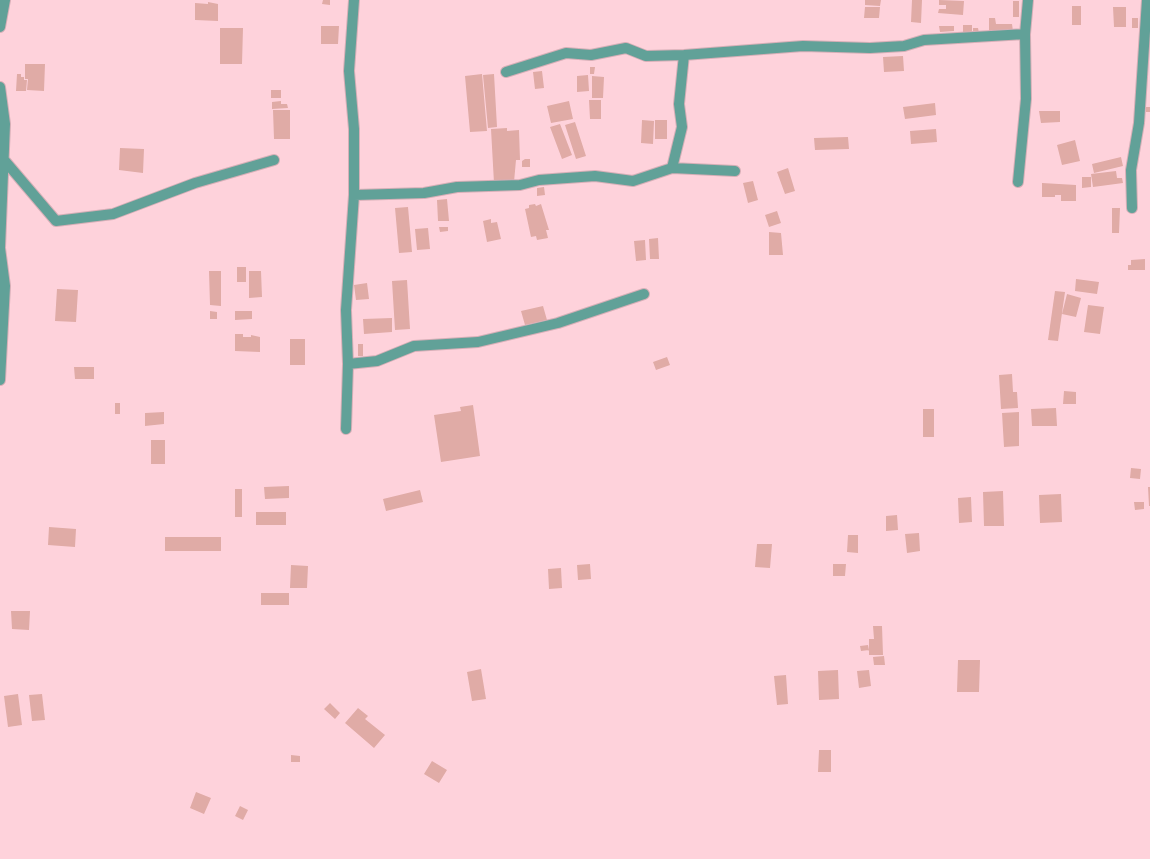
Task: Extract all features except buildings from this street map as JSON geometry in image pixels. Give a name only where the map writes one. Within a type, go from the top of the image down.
[{"type":"street","points":[[0,27],[5,0]]},
{"type":"street","points":[[346,429],[348,364],[346,310],[354,195],[354,129],[349,71],[354,0]]},
{"type":"street","points":[[1018,182],[1026,99],[1025,34],[1028,0]]},
{"type":"street","points":[[1132,208],[1131,170],[1139,123],[1147,0]]},
{"type":"street","points":[[506,72],[566,53],[591,55],[626,48],[646,56],[684,55],[803,46],[870,48],[904,46],[924,40],[1025,34]]},
{"type":"street","points":[[672,168],[682,127],[679,104],[684,55]]},
{"type":"street","points":[[0,87],[6,124],[0,248],[5,286],[0,380]]},
{"type":"street","points":[[5,161],[56,221],[113,214],[195,183],[274,160]]},
{"type":"street","points":[[354,195],[424,193],[458,187],[520,185],[539,180],[595,176],[633,181],[672,168],[736,171]]},
{"type":"street","points":[[348,364],[377,361],[414,346],[478,342],[558,324],[644,294]]}]
